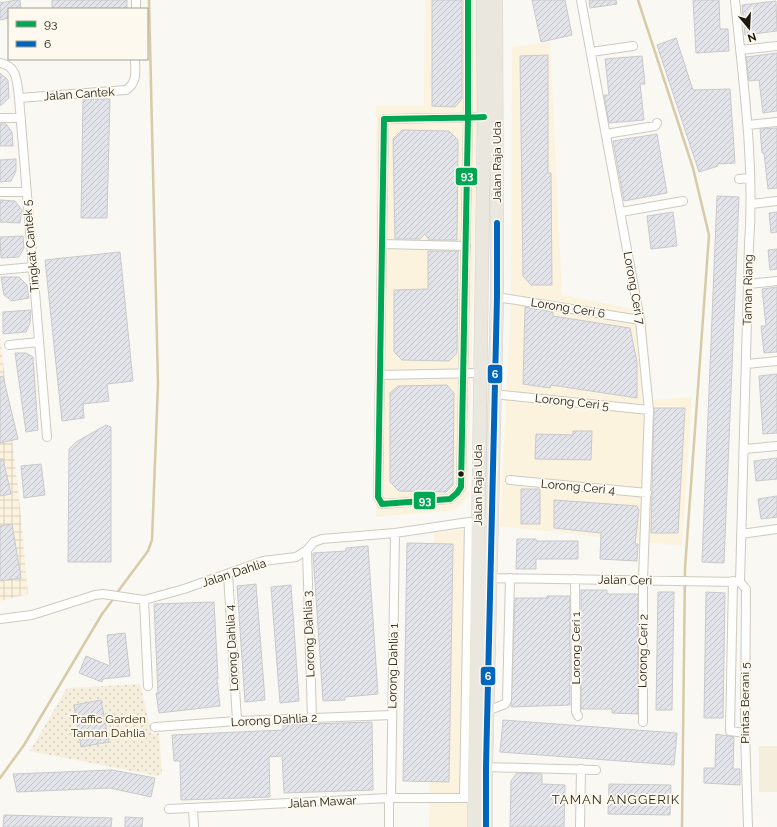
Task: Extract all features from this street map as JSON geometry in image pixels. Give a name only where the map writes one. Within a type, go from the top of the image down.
[{"type":"main road","name":"Jalan Raja Uda","points":[[483,0],[484,117],[479,373],[479,522],[484,578],[487,711],[486,827]]},
{"type":"main road","name":"Jalan Raja Uda","points":[[479,522],[494,394],[497,297],[498,3]]},
{"type":"main road","name":"Jalan Raja Uda","points":[[474,827],[469,798],[484,578]]},
{"type":"street","name":"Jalan Raja Uda","points":[[468,0],[468,117],[462,487],[457,494],[450,499],[382,504],[380,502],[380,374],[384,119],[468,117]]},
{"type":"street","name":"Lorong Ceri 7","points":[[581,0],[640,320],[649,410],[643,580]]},
{"type":"street","name":"Taman Riang","points":[[735,0],[748,125],[752,204],[741,534],[736,581],[730,731],[745,733]]},
{"type":"street","points":[[591,52],[633,46]]},
{"type":"street","points":[[740,50],[777,46]]},
{"type":"street","name":"Jalan Cantek","points":[[19,98],[126,90],[133,86],[136,78],[135,60]]},
{"type":"street","name":"Tingkat Cantek 5","points":[[0,63],[7,64],[15,72],[19,98],[48,437]]},
{"type":"street","points":[[468,117],[484,117]]},
{"type":"street","points":[[0,118],[21,118]]},
{"type":"street","points":[[748,125],[777,122]]},
{"type":"street","points":[[606,134],[655,126],[657,123]]},
{"type":"street","points":[[739,179],[750,178]]},
{"type":"street","points":[[0,192],[27,192]]},
{"type":"street","points":[[621,212],[683,201]]},
{"type":"street","points":[[752,204],[777,201]]},
{"type":"street","points":[[382,244],[466,246]]},
{"type":"street","points":[[0,270],[33,267]]},
{"type":"street","points":[[749,284],[777,281]]},
{"type":"street","name":"Lorong Ceri 6","points":[[497,297],[640,320]]},
{"type":"street","points":[[9,345],[39,342]]},
{"type":"street","points":[[747,364],[777,361]]},
{"type":"street","points":[[380,374],[479,373]]},
{"type":"street","name":"Lorong Ceri 5","points":[[494,394],[649,410]]},
{"type":"street","points":[[744,449],[777,446]]},
{"type":"street","name":"Lorong Ceri 4","points":[[510,480],[647,493]]},
{"type":"street","points":[[469,798],[479,522]]},
{"type":"street","name":"Jalan Dahlia","points":[[0,619],[32,615],[91,596],[103,594],[144,600],[228,574],[263,561],[296,557],[307,550],[314,542],[322,539],[395,534],[479,522]]},
{"type":"street","points":[[741,534],[777,529]]},
{"type":"street","name":"Lorong Dahlia 1","points":[[389,827],[395,534]]},
{"type":"street","name":"Lorong Dahlia 3","points":[[307,550],[312,718]]},
{"type":"street","name":"Lorong Dahlia 4","points":[[228,574],[236,721]]},
{"type":"street","name":"Jalan Ceri","points":[[484,578],[736,581]]},
{"type":"street","points":[[487,711],[505,704],[506,700],[510,578]]},
{"type":"street","name":"Lorong Ceri 1","points":[[576,579],[576,712],[578,716]]},
{"type":"street","name":"Lorong Ceri 2","points":[[643,580],[643,722]]},
{"type":"street","name":"Pintas Berani 5","points":[[736,581],[746,590],[745,733],[748,827]]},
{"type":"street","points":[[144,600],[148,686]]},
{"type":"street","name":"Lorong Dahlia 2","points":[[155,727],[236,721],[392,715]]},
{"type":"street","points":[[486,767],[596,770]]},
{"type":"street","points":[[580,827],[581,769]]},
{"type":"street","name":"Jalan Mawar","points":[[169,809],[390,798],[469,798]]},
{"type":"street","points":[[193,808],[194,827]]},
{"type":"shaded area","points":[[425,0],[477,0],[477,132],[468,496],[455,510],[376,517],[376,106],[424,106]]},
{"type":"shaded area","points":[[550,42],[562,295],[645,311],[653,400],[692,397],[682,546],[500,526],[511,300],[512,47]]},
{"type":"shaded area","points":[[0,336],[19,498],[28,594],[0,601]]},
{"type":"shaded area","points":[[468,529],[468,827],[429,827],[434,532]]},
{"type":"green space","name":"Traffic Garden Taman Dahlia","points":[[140,684],[152,734],[159,733],[162,773],[158,776],[30,751],[67,688]]},
{"type":"green space","points":[[759,746],[777,746],[777,792],[759,792]]},
{"type":"building","points":[[20,0],[21,8],[8,8],[8,18],[0,20],[0,3]]},
{"type":"building","points":[[52,0],[127,0],[127,8],[52,8]]},
{"type":"building","points":[[432,0],[462,0],[462,99],[455,107],[432,106]]},
{"type":"building","points":[[532,0],[565,0],[572,35],[541,42]]},
{"type":"building","points":[[589,0],[616,0],[617,4],[590,8]]},
{"type":"building","points":[[693,0],[719,0],[720,29],[728,29],[729,51],[696,53]]},
{"type":"building","points":[[776,1],[777,31],[745,35],[742,5]]},
{"type":"building","points":[[676,38],[693,90],[730,89],[735,163],[717,164],[718,166],[699,172],[657,45]]},
{"type":"building","points":[[777,53],[777,111],[763,113],[759,80],[749,81],[746,57]]},
{"type":"building","points":[[548,55],[548,173],[551,173],[552,285],[531,285],[523,276],[520,56]]},
{"type":"building","points":[[642,56],[645,84],[640,84],[644,120],[609,123],[604,95],[609,95],[605,59]]},
{"type":"building","points":[[0,73],[8,80],[9,98],[0,106]]},
{"type":"building","points":[[83,99],[110,99],[107,218],[81,218]]},
{"type":"building","points":[[0,124],[6,124],[12,132],[13,146],[0,146]]},
{"type":"building","points":[[777,128],[777,188],[768,189],[760,129]]},
{"type":"building","points":[[402,130],[449,131],[458,140],[457,240],[429,240],[425,234],[420,239],[395,239],[393,139]]},
{"type":"building","points":[[657,134],[667,193],[624,201],[613,141]]},
{"type":"building","points":[[16,159],[16,171],[11,181],[0,182],[0,160]]},
{"type":"building","points":[[717,196],[739,197],[724,563],[702,562]]},
{"type":"building","points":[[0,200],[15,201],[22,210],[20,223],[0,222]]},
{"type":"building","points":[[673,212],[677,246],[651,249],[647,216]]},
{"type":"building","points":[[777,212],[777,232],[771,233],[769,213]]},
{"type":"building","points":[[23,236],[24,248],[19,257],[1,258],[0,237]]},
{"type":"building","points":[[777,249],[777,269],[770,270],[768,250]]},
{"type":"building","points":[[428,251],[458,251],[457,353],[449,361],[402,360],[394,352],[394,290],[428,289]]},
{"type":"building","points":[[120,252],[133,381],[107,384],[109,401],[83,404],[84,418],[62,421],[45,260]]},
{"type":"building","points":[[1,277],[19,277],[27,285],[29,298],[12,301],[4,295]]},
{"type":"building","points":[[777,287],[777,352],[764,353],[761,326],[766,326],[762,289]]},
{"type":"building","points":[[525,307],[553,312],[553,316],[630,328],[637,362],[637,398],[551,385],[550,388],[523,384]]},
{"type":"building","points":[[31,310],[30,323],[26,332],[3,334],[3,312]]},
{"type":"building","points":[[15,353],[26,353],[33,357],[38,430],[26,432]]},
{"type":"building","points":[[777,374],[777,433],[763,434],[759,376]]},
{"type":"building","points":[[3,376],[18,439],[0,443],[0,377]]},
{"type":"building","points":[[447,385],[454,393],[453,485],[446,492],[399,491],[390,482],[390,393],[398,386]]},
{"type":"building","points":[[654,408],[685,408],[678,533],[651,533]]},
{"type":"building","points":[[106,425],[111,427],[111,562],[68,562],[69,449],[76,442]]},
{"type":"building","points":[[573,431],[592,431],[591,460],[535,459],[536,434],[573,435]]},
{"type":"building","points":[[777,458],[777,479],[756,481],[754,461]]},
{"type":"building","points":[[0,459],[3,459],[11,494],[0,496]]},
{"type":"building","points":[[41,464],[45,495],[24,498],[21,466]]},
{"type":"building","points":[[521,489],[540,489],[540,524],[521,524]]},
{"type":"building","points":[[777,496],[777,517],[761,519],[758,499]]},
{"type":"building","points":[[554,500],[637,506],[639,510],[635,544],[638,544],[637,561],[600,559],[601,533],[554,528]]},
{"type":"building","points":[[12,524],[21,578],[0,581],[0,526]]},
{"type":"building","points":[[517,539],[536,539],[536,541],[578,541],[578,559],[536,559],[536,569],[516,569]]},
{"type":"building","points":[[407,543],[453,544],[449,782],[403,781]]},
{"type":"building","points":[[368,546],[378,694],[345,697],[345,700],[323,701],[313,553],[346,551],[346,548]]},
{"type":"building","points":[[256,584],[265,700],[245,702],[237,586]]},
{"type":"building","points":[[291,585],[299,701],[280,703],[271,587]]},
{"type":"building","points":[[581,590],[607,590],[607,594],[638,594],[638,714],[612,713],[612,709],[581,709]]},
{"type":"building","points":[[658,592],[674,592],[672,710],[656,710]]},
{"type":"building","points":[[706,592],[725,593],[723,718],[704,718]]},
{"type":"building","points":[[547,596],[570,596],[570,705],[511,707],[515,598],[547,598]]},
{"type":"building","points":[[214,602],[217,679],[220,706],[159,713],[156,693],[158,693],[154,604]]},
{"type":"building","points":[[125,633],[130,676],[103,679],[102,682],[79,673],[86,656],[110,666],[107,635]]},
{"type":"building","points":[[101,700],[109,742],[81,747],[74,705]]},
{"type":"building","points":[[503,720],[677,733],[674,765],[500,752]]},
{"type":"building","points":[[372,722],[373,790],[284,793],[282,756],[269,757],[270,797],[181,800],[180,761],[174,761],[172,735],[283,730],[283,725]]},
{"type":"building","points":[[716,734],[734,737],[733,769],[740,769],[740,785],[704,783],[704,768],[715,768]]},
{"type":"building","points":[[112,770],[155,778],[151,797],[110,788],[17,792],[13,774]]},
{"type":"building","points":[[517,773],[542,774],[542,784],[565,785],[564,827],[510,827],[511,781]]},
{"type":"building","points":[[609,784],[671,785],[670,815],[608,814]]},
{"type":"building","points":[[4,815],[112,818],[111,827],[3,827]]},
{"type":"building","points":[[125,817],[143,818],[142,827],[125,827]]},
{"type":"waterway","points":[[116,594],[148,551],[152,540],[158,384],[149,0]]},
{"type":"waterway","points":[[638,0],[693,168],[709,235],[685,568],[682,827]]},
{"type":"waterway","points":[[0,778],[24,745],[102,614],[114,598]]},
{"type":"transit line","name":"93","points":[[468,0],[468,117],[461,487],[450,499],[382,504],[378,497],[384,119],[409,118],[459,118],[472,117],[484,117]]},
{"type":"transit line","name":"6","points":[[486,827],[486,767],[497,297],[497,223]]},
{"type":"district","name":"TAMAN ANGGERIK","points":[[616,799]]}]
